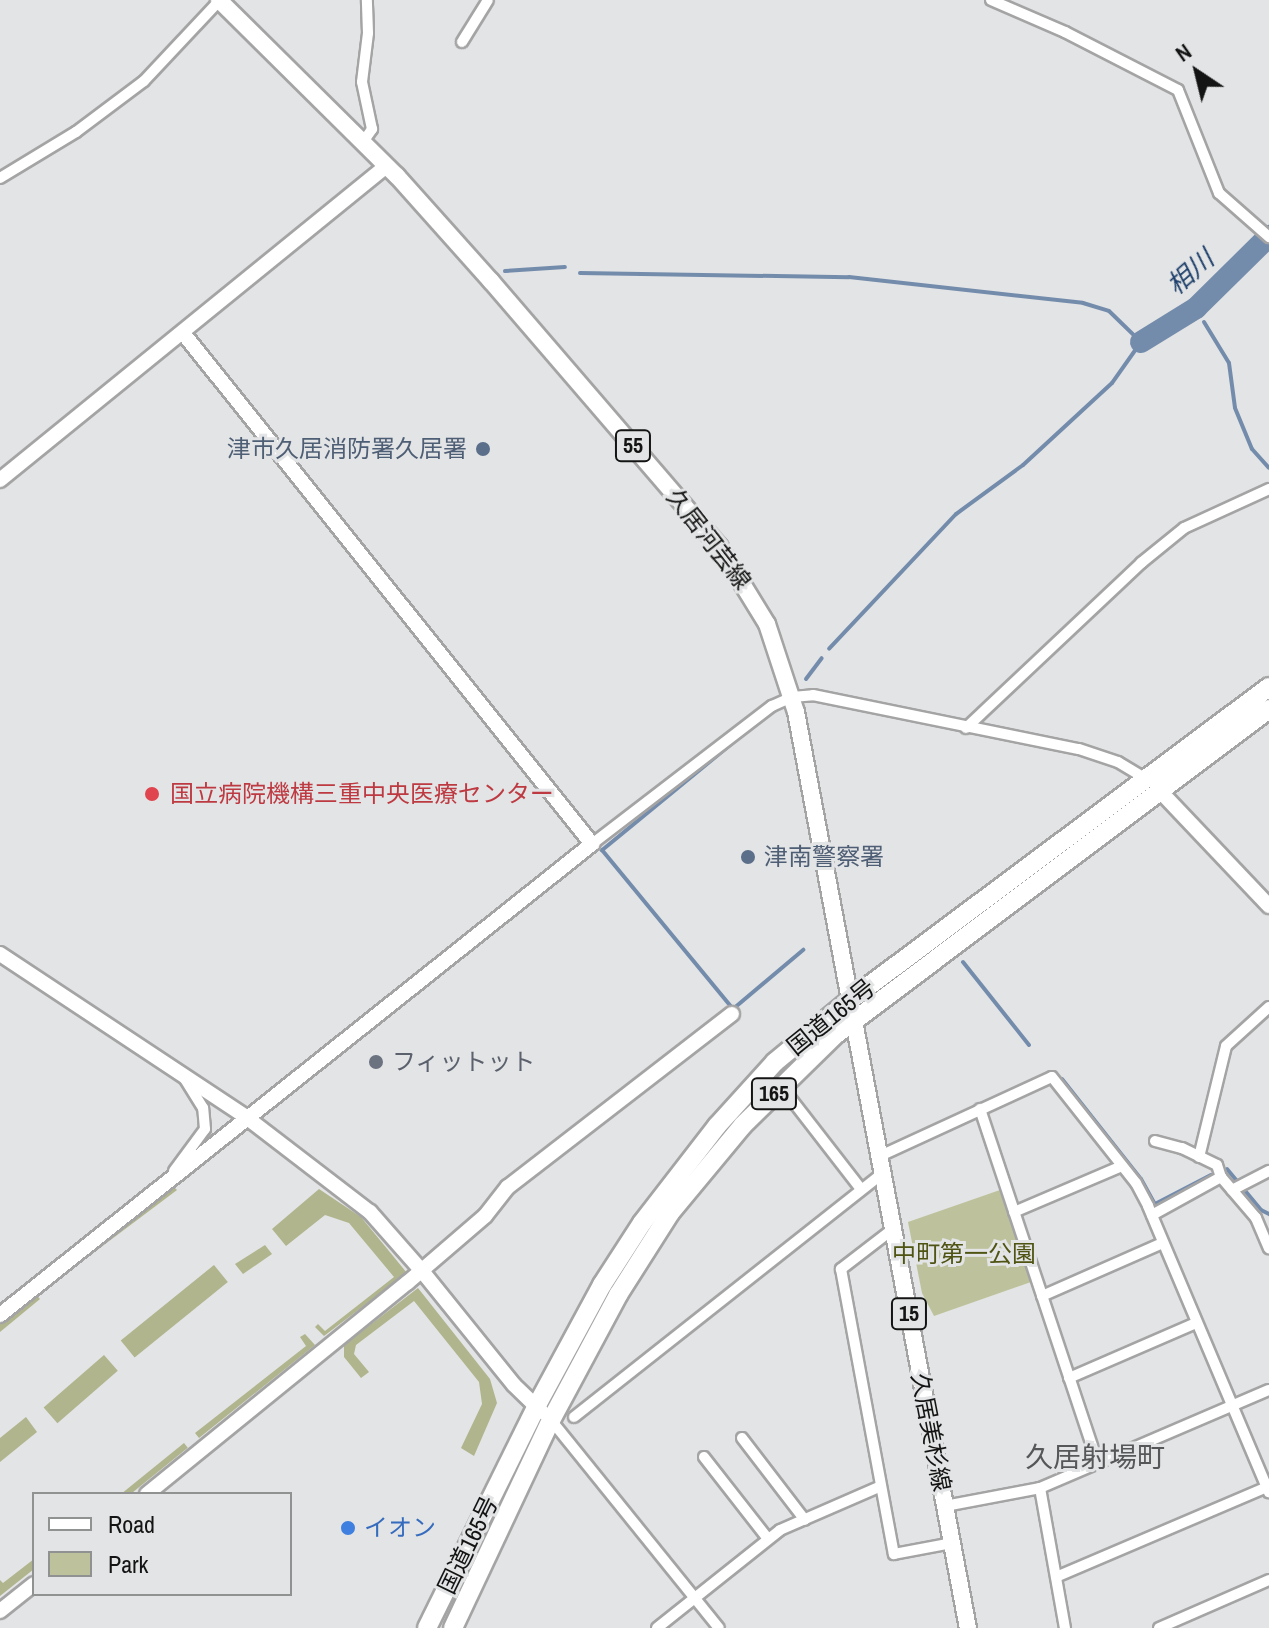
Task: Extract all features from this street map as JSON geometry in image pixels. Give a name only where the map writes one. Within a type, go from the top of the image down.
[{"type":"highway","name":"国道165号","points":[[453,1628],[551,1420],[618,1295],[670,1213],[781,1086],[854,1021],[1269,687]]},
{"type":"highway","name":"国道165号","points":[[426,1628],[536,1407],[602,1285],[683,1165],[775,1062],[850,1000],[1152,784],[1269,709]]},
{"type":"main road","name":"久居河芸線","points":[[220,0],[387,166],[719,546],[755,600],[780,657],[792,697],[850,1000]]},
{"type":"main road","name":"久居美杉線","points":[[850,1000],[968,1628]]},
{"type":"street","points":[[0,178],[76,132],[144,81],[220,0]]},
{"type":"street","points":[[363,142],[372,129],[362,82],[368,33],[367,0]]},
{"type":"street","points":[[462,42],[488,0]]},
{"type":"street","points":[[991,0],[1078,38],[1178,90],[1219,193],[1266,234]]},
{"type":"street","points":[[0,480],[387,166]]},
{"type":"street","points":[[183,333],[592,844]]},
{"type":"street","points":[[966,728],[1141,563],[1184,528],[1269,489]]},
{"type":"street","points":[[0,1315],[592,844],[772,706],[792,697],[813,695],[1079,749],[1118,762],[1152,784],[1269,906]]},
{"type":"street","points":[[0,954],[246,1117],[370,1212],[514,1385],[551,1420],[719,1628]]},
{"type":"street","points":[[1199,1157],[1226,1046],[1269,1007]]},
{"type":"street","points":[[149,1492],[422,1271],[485,1216],[508,1187],[732,1014]]},
{"type":"street","points":[[168,1179],[205,1129],[203,1108],[183,1076]]},
{"type":"street","points":[[574,1417],[861,1189],[882,1165],[980,1109],[1052,1077],[1136,1183],[1268,1488],[1056,1577]]},
{"type":"street","points":[[781,1086],[861,1189]]},
{"type":"street","points":[[980,1109],[1098,1464]]},
{"type":"street","points":[[1155,1141],[1217,1165],[1221,1177],[1236,1187],[1256,1218],[1269,1248]]},
{"type":"street","points":[[1014,1212],[1122,1166]]},
{"type":"street","points":[[1236,1187],[1269,1171]]},
{"type":"street","points":[[1152,1215],[1221,1177]]},
{"type":"street","points":[[893,1229],[841,1269],[881,1486],[894,1554],[952,1543]]},
{"type":"street","points":[[1042,1296],[1163,1243]]},
{"type":"street","points":[[1069,1378],[1196,1323]]},
{"type":"street","points":[[945,1506],[1040,1488],[1269,1390]]},
{"type":"street","points":[[742,1438],[805,1520]]},
{"type":"street","points":[[704,1457],[768,1539]]},
{"type":"street","points":[[657,1628],[768,1539],[881,1486]]},
{"type":"street","points":[[1040,1488],[1065,1628]]},
{"type":"street","points":[[1159,1628],[1269,1580]]},
{"type":"street","points":[[0,1611],[32,1586]]},
{"type":"green space","points":[[170,1183],[177,1190],[76,1266],[70,1261]]},
{"type":"green space","points":[[319,1189],[361,1217],[407,1273],[324,1336],[315,1327],[318,1324],[325,1331],[394,1277],[349,1223],[325,1215],[286,1246],[272,1229]]},
{"type":"green space","name":"中町第一公園","points":[[1000,1190],[1031,1282],[934,1316],[922,1293],[908,1222]]},
{"type":"green space","points":[[265,1245],[272,1254],[243,1274],[235,1264]]},
{"type":"green space","points":[[214,1265],[228,1282],[135,1358],[121,1341]]},
{"type":"green space","points":[[418,1288],[490,1379],[497,1403],[474,1456],[461,1448],[482,1404],[479,1382],[414,1301],[356,1345],[354,1354],[369,1372],[361,1378],[344,1357],[344,1345]]},
{"type":"green space","points":[[33,1291],[40,1299],[0,1332],[0,1318]]},
{"type":"green space","points":[[305,1334],[315,1345],[199,1438],[195,1433],[306,1346],[300,1337]]},
{"type":"green space","points":[[104,1355],[118,1371],[57,1423],[44,1407]]},
{"type":"green space","points":[[26,1417],[37,1432],[0,1462],[0,1438]]},
{"type":"green space","points":[[184,1443],[188,1448],[133,1492],[123,1492]]},
{"type":"green space","points":[[32,1561],[32,1571],[0,1596],[0,1580],[3,1583]]},
{"type":"waterway","name":"相川","points":[[1141,342],[1196,308],[1269,236]]},
{"type":"waterway","points":[[505,271],[565,267]]},
{"type":"waterway","points":[[580,273],[849,277],[1083,303],[1109,311],[1141,342],[1112,383],[1023,465],[956,514],[829,649]]},
{"type":"waterway","points":[[1204,322],[1229,363],[1235,408],[1252,449],[1269,468]]},
{"type":"waterway","points":[[806,679],[822,658]]},
{"type":"waterway","points":[[741,736],[602,850],[733,1009],[803,950]]},
{"type":"waterway","points":[[963,962],[1029,1045]]},
{"type":"waterway","points":[[1062,1079],[1141,1179],[1155,1204],[1211,1175]]},
{"type":"waterway","points":[[1227,1169],[1261,1210],[1269,1214]]},
{"type":"place","name":"津市久居消防署久居署","points":[[483,449]]},
{"type":"place","name":"国立病院機構三重中央医療センター","points":[[152,794]]},
{"type":"place","name":"津南警察署","points":[[748,857]]},
{"type":"place","name":"フィットット","points":[[376,1062]]},
{"type":"place","name":"イオン","points":[[348,1528]]},
{"type":"district","name":"久居射場町","points":[[1095,1457]]}]
